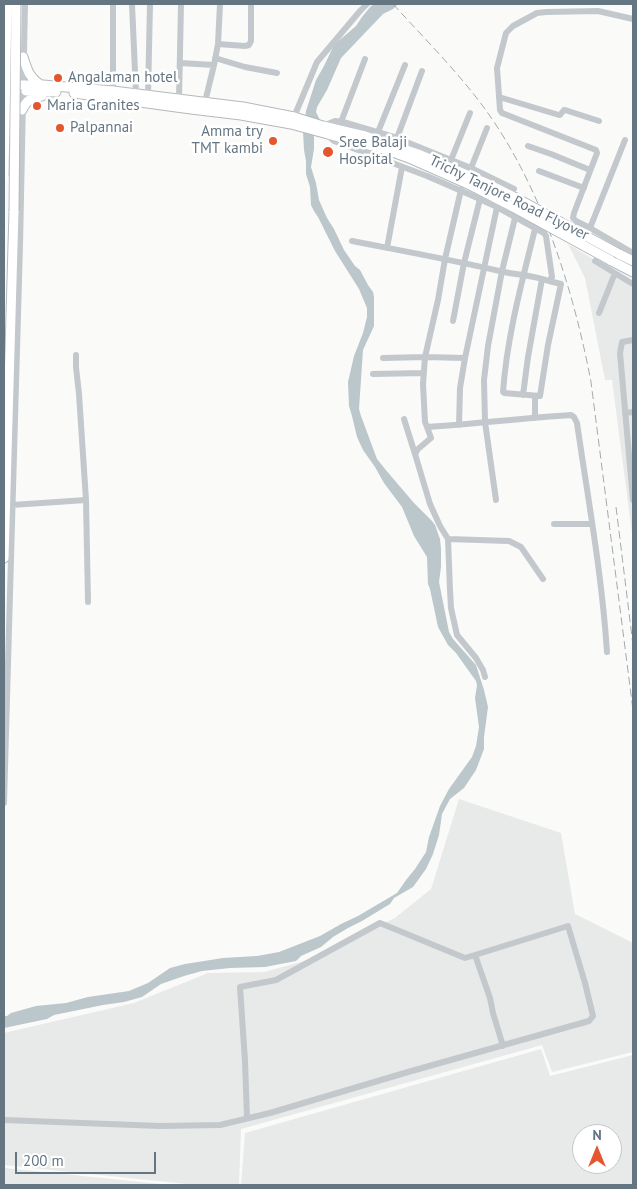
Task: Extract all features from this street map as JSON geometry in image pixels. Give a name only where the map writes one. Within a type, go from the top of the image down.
[{"type":"highway","points":[[4,176],[7,4]]},
{"type":"highway","points":[[4,558],[14,211],[16,4]]},
{"type":"highway","points":[[23,57],[32,79],[43,85]]},
{"type":"highway","points":[[4,85],[271,120],[298,121]]},
{"type":"highway","points":[[4,91],[43,85],[114,91],[244,107],[298,121]]},
{"type":"highway","points":[[22,110],[30,98],[36,96],[55,96],[61,92]]},
{"type":"highway","name":"Trichy Tanjore Road Flyover","points":[[298,121],[322,129],[340,129],[418,154],[488,184],[633,261]]},
{"type":"highway","name":"Trichy Tanjore Road Flyover","points":[[340,129],[446,174],[513,207],[633,272]]},
{"type":"street","points":[[4,803],[25,4]]},
{"type":"street","points":[[113,4],[114,91]]},
{"type":"street","points":[[132,4],[136,94]]},
{"type":"street","points":[[148,95],[150,4]]},
{"type":"street","points":[[179,99],[181,4]]},
{"type":"street","points":[[205,102],[218,44],[220,4]]},
{"type":"street","points":[[218,44],[245,46],[249,44],[251,41],[251,4]]},
{"type":"street","points":[[298,121],[317,62],[367,4]]},
{"type":"street","points":[[633,19],[598,12],[538,13],[513,26],[506,33],[497,68],[500,110],[504,115],[596,150],[597,153],[573,218],[633,253]]},
{"type":"street","points":[[340,129],[365,59]]},
{"type":"street","points":[[180,64],[214,61],[277,73]]},
{"type":"street","points":[[378,132],[405,65]]},
{"type":"street","points":[[397,138],[422,71]]},
{"type":"street","points":[[499,97],[559,115],[565,110],[599,121]]},
{"type":"street","points":[[451,160],[470,113]]},
{"type":"street","points":[[340,129],[335,121],[322,129],[334,141],[461,190],[535,228],[546,236],[552,277],[549,281]]},
{"type":"street","points":[[471,168],[487,128]]},
{"type":"street","points":[[340,129],[378,132],[397,138],[471,168],[514,190]]},
{"type":"street","points":[[590,228],[625,140]]},
{"type":"street","points":[[528,146],[590,170]]},
{"type":"street","points":[[386,248],[402,167]]},
{"type":"street","points":[[539,171],[584,188]]},
{"type":"street","points":[[416,454],[418,448],[431,438],[425,422],[424,373],[445,259],[461,190]]},
{"type":"street","points":[[453,321],[464,264],[480,199]]},
{"type":"street","points":[[459,425],[460,388],[465,358],[497,207]]},
{"type":"street","points":[[496,500],[485,422],[484,380],[488,346],[502,271],[515,218]]},
{"type":"street","points":[[352,241],[524,276],[542,278],[561,284],[548,345],[540,396],[503,392],[504,375],[513,325],[524,276],[535,228]]},
{"type":"street","points":[[595,262],[633,284]]},
{"type":"street","points":[[598,314],[615,273]]},
{"type":"street","points":[[523,395],[542,278]]},
{"type":"street","points":[[633,340],[622,342],[620,353],[633,500]]},
{"type":"street","points":[[76,355],[86,500],[88,602]]},
{"type":"street","points":[[382,358],[465,358]]},
{"type":"street","points":[[373,374],[424,373]]},
{"type":"street","points":[[535,396],[535,418]]},
{"type":"street","points":[[625,413],[633,412]]},
{"type":"street","points":[[427,427],[574,416],[576,419],[604,606],[607,652]]},
{"type":"street","points":[[404,419],[430,504],[448,539],[450,590],[457,635],[476,658],[485,677]]},
{"type":"street","points":[[12,504],[86,500]]},
{"type":"street","points":[[554,524],[592,524]]},
{"type":"street","points":[[448,539],[516,544],[522,547],[542,579]]},
{"type":"street","points":[[4,1120],[160,1126],[220,1125],[270,1113],[589,1021],[594,1016],[568,926],[464,958],[380,924],[276,980],[240,987],[247,1118]]},
{"type":"street","points":[[475,955],[490,998],[503,1046]]},
{"type":"shaded area","points":[[376,4],[398,4],[383,14],[341,58],[327,90],[317,107],[316,112],[320,120],[314,135],[311,167],[319,200],[327,218],[344,250],[360,270],[373,292],[374,326],[363,350],[359,409],[377,459],[435,525],[441,549],[439,582],[449,632],[476,665],[488,707],[484,749],[476,770],[464,788],[450,799],[442,814],[439,835],[433,854],[426,869],[413,887],[394,898],[390,904],[333,937],[321,947],[301,956],[296,961],[265,967],[202,971],[161,984],[142,997],[54,1015],[47,1019],[4,1028],[4,1016],[11,1013],[36,1006],[66,1003],[88,997],[129,991],[148,983],[170,968],[223,958],[257,956],[279,952],[320,936],[397,893],[426,852],[440,806],[449,789],[472,757],[476,746],[479,727],[475,698],[476,681],[448,645],[438,627],[428,584],[427,557],[414,536],[402,507],[384,483],[357,437],[349,406],[348,382],[354,356],[363,333],[367,308],[359,289],[335,251],[311,205],[310,187],[306,174],[303,131],[306,111],[316,80],[334,45],[356,26],[371,6]]},
{"type":"shaded area","points":[[568,244],[633,283],[633,541],[612,380],[605,380],[585,278]]},
{"type":"shaded area","points":[[459,799],[561,833],[575,914],[633,943],[633,1052],[552,1072],[542,1045],[241,1129],[239,1185],[196,1185],[4,1165],[4,1033],[134,1003],[208,973],[264,972],[308,960],[395,918],[431,889]]},
{"type":"shaded area","points":[[541,1049],[550,1076],[633,1055],[633,1185],[241,1185],[245,1133]]},
{"type":"shaded area","points":[[4,1168],[34,1171],[170,1185],[4,1185]]},
{"type":"railway","points":[[393,4],[459,76],[479,101],[519,164],[551,235],[574,309],[591,382],[633,710]]},
{"type":"railway","points":[[616,507],[633,645]]},
{"type":"place","name":"Angalaman hotel","points":[[58,78]]},
{"type":"place","name":"Maria Granites","points":[[37,106]]},
{"type":"place","name":"Palpannai","points":[[60,128]]},
{"type":"place","name":"Amma try TMT kambi","points":[[273,141]]},
{"type":"place","name":"Sree Balaji Hospital","points":[[328,152]]}]
